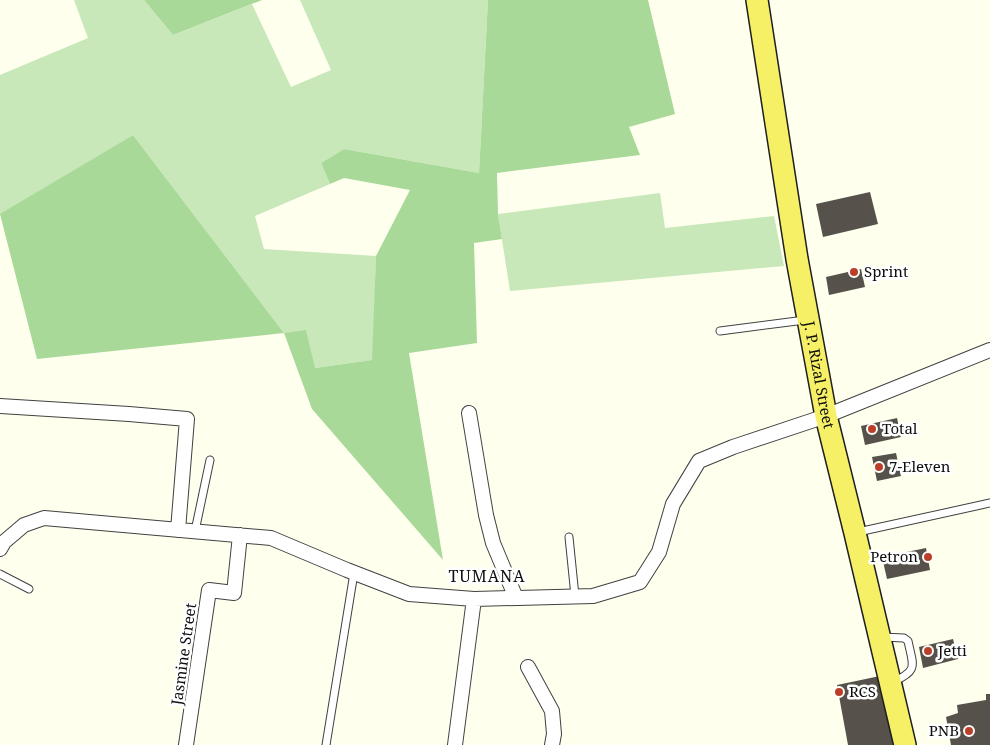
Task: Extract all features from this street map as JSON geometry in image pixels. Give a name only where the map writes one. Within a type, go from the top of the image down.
[{"type":"main road","name":"J. P. Rizal Street","points":[[757,0],[797,259],[826,416],[905,745]]},
{"type":"street","points":[[0,548],[4,542],[24,525],[44,518],[271,538],[409,594],[474,599],[592,596],[640,582],[659,552],[673,504],[699,461],[732,447],[826,416],[990,350]]},
{"type":"street","points":[[0,406],[187,419],[178,530]]},
{"type":"street","points":[[469,413],[490,534],[516,598]]},
{"type":"street","name":"Jasmine Street","points":[[186,745],[209,590],[234,593],[240,535]]},
{"type":"street","points":[[455,745],[474,599]]},
{"type":"street","points":[[528,667],[552,711],[554,734],[552,745]]},
{"type":"lane","points":[[720,331],[808,320]]},
{"type":"lane","points":[[195,531],[210,460]]},
{"type":"lane","points":[[855,533],[990,503]]},
{"type":"lane","points":[[569,537],[575,596]]},
{"type":"lane","points":[[326,745],[354,573]]},
{"type":"lane","points":[[0,574],[29,589]]},
{"type":"green space","points":[[74,0],[144,0],[173,35],[252,4],[291,87],[331,70],[300,0],[488,0],[479,173],[344,149],[321,163],[330,184],[255,216],[264,249],[376,256],[373,360],[314,368],[306,331],[284,333],[133,135],[0,215],[0,75],[88,38]]},
{"type":"green space","points":[[144,0],[262,0],[173,35]]},
{"type":"green space","points":[[488,0],[648,0],[675,114],[629,127],[640,155],[497,173],[498,214],[502,239],[474,243],[477,343],[409,353],[443,560],[312,409],[284,333],[306,330],[315,368],[372,360],[376,256],[410,190],[344,178],[330,184],[321,163],[344,149],[479,173]]},
{"type":"green space","points":[[133,135],[284,333],[37,359],[0,214]]},
{"type":"green space","points":[[660,193],[665,228],[774,216],[784,266],[510,291],[498,214]]},
{"type":"building","points":[[870,192],[878,224],[823,237],[816,204]]},
{"type":"building","points":[[861,269],[865,287],[829,295],[826,277]]},
{"type":"building","points":[[897,418],[901,437],[865,445],[861,426]]},
{"type":"building","points":[[896,453],[901,476],[877,481],[872,457]]},
{"type":"building","points":[[926,548],[930,570],[887,579],[882,557]]},
{"type":"building","points":[[953,639],[958,659],[923,668],[919,647]]},
{"type":"building","points":[[880,676],[894,745],[848,745],[837,685]]},
{"type":"building","name":"PNB","points":[[986,694],[990,694],[990,745],[951,745],[946,717],[958,713],[957,705],[986,700]]},
{"type":"place","name":"Sprint","points":[[854,272]]},
{"type":"place","name":"Total","points":[[872,429]]},
{"type":"place","name":"7-Eleven","points":[[879,467]]},
{"type":"place","name":"Petron","points":[[928,557]]},
{"type":"place","name":"Jetti","points":[[928,651]]},
{"type":"place","name":"RCS","points":[[839,692]]},
{"type":"place","name":"PNB","points":[[969,731]]},
{"type":"district","name":"TUMANA","points":[[487,576]]}]
